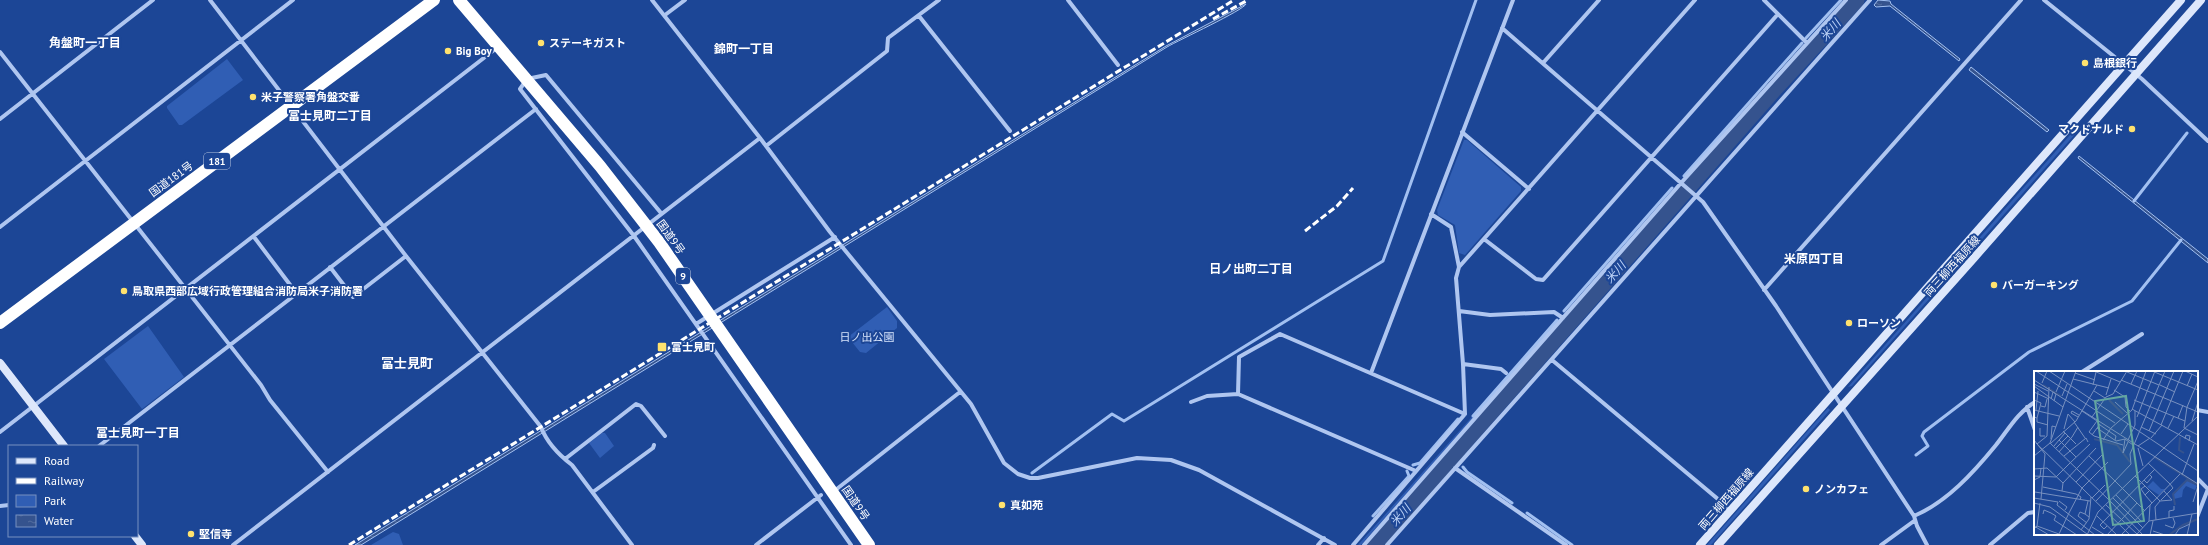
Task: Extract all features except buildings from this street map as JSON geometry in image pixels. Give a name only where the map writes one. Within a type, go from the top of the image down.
[{"type":"highway","name":"国道181号","points":[[0,323],[133,222],[292,107],[434,0]]},
{"type":"highway","name":"国道9号","points":[[459,0],[600,166],[659,242],[819,471],[824,495],[869,545]]},
{"type":"main road","name":"両三柳西福原線","points":[[1700,545],[2181,0]]},
{"type":"main road","name":"両三柳西福原線","points":[[1718,545],[2201,0]]},
{"type":"main road","points":[[0,363],[32,407],[63,445]]},
{"type":"main road","points":[[136,537],[142,545]]},
{"type":"street","points":[[0,119],[153,0]]},
{"type":"street","points":[[210,0],[340,171],[481,353],[565,459],[572,465],[632,545]]},
{"type":"street","points":[[0,227],[293,0]]},
{"type":"street","points":[[652,0],[845,250],[971,404],[1004,463],[1014,472],[1025,477],[1038,478],[1104,463],[1137,458],[1171,460],[1199,470],[1335,545]]},
{"type":"street","points":[[665,15],[685,0]]},
{"type":"street","points":[[766,146],[887,51],[888,38],[939,0]]},
{"type":"street","points":[[1068,0],[1118,65]]},
{"type":"street","points":[[1371,373],[1513,0]]},
{"type":"street","points":[[1543,63],[1599,0]]},
{"type":"street","points":[[1353,545],[1465,414],[1463,364],[1456,278],[1459,267],[1695,0]]},
{"type":"street","points":[[1764,0],[1807,43]]},
{"type":"street","points":[[1364,545],[1563,318],[1846,0]]},
{"type":"street","points":[[1388,545],[1552,360],[1694,194],[1870,0]]},
{"type":"street","points":[[1764,290],[2022,0]]},
{"type":"street","points":[[2044,0],[2136,74],[2208,141]]},
{"type":"street","points":[[1484,239],[1536,279],[1543,280],[1653,158],[1778,14]]},
{"type":"street","points":[[919,16],[1010,131]]},
{"type":"street","points":[[1502,28],[1694,194],[1730,240],[1834,393],[1914,518],[1927,545]]},
{"type":"street","points":[[0,432],[499,47]]},
{"type":"street","points":[[0,52],[230,345],[270,400],[328,472]]},
{"type":"street","points":[[661,213],[546,75],[527,79],[520,89],[634,236],[696,324],[824,495],[851,545]]},
{"type":"street","points":[[101,445],[297,294],[330,266],[536,109]]},
{"type":"street","points":[[1462,132],[1529,189]]},
{"type":"street","points":[[233,545],[760,138]]},
{"type":"street","points":[[1431,214],[1451,227],[1459,267]]},
{"type":"street","points":[[254,237],[297,294]]},
{"type":"street","points":[[696,324],[835,237]]},
{"type":"street","points":[[330,266],[353,297],[406,256]]},
{"type":"street","points":[[1459,311],[1490,315],[1554,312],[1563,318]]},
{"type":"street","points":[[1238,394],[1239,357],[1277,334],[1465,414]]},
{"type":"street","points":[[2084,371],[2142,334]]},
{"type":"street","points":[[1552,360],[1731,511]]},
{"type":"street","points":[[1463,364],[1502,369],[1506,373]]},
{"type":"street","points":[[756,545],[960,392]]},
{"type":"street","points":[[1191,402],[1207,396],[1238,394],[1416,471]]},
{"type":"street","points":[[1881,545],[1914,518],[1962,484],[2027,407],[2034,403]]},
{"type":"street","points":[[565,459],[636,404],[641,406],[665,436]]},
{"type":"street","points":[[2027,407],[2034,427]]},
{"type":"street","points":[[2198,410],[2208,412]]},
{"type":"street","points":[[593,492],[653,448],[654,445]]},
{"type":"street","points":[[1455,468],[1566,545]]},
{"type":"street","points":[[2198,479],[2208,489],[2198,515]]},
{"type":"street","points":[[1990,545],[2028,513],[2034,512]]},
{"type":"street","points":[[1318,545],[1324,538]]},
{"type":"green space","points":[[227,59],[243,80],[182,125],[179,125],[167,106]]},
{"type":"green space","points":[[2085,123],[1852,386],[1848,387],[2070,135]]},
{"type":"green space","points":[[1464,140],[1467,140],[1521,187],[1521,191],[1465,255],[1459,253],[1455,225],[1438,215],[1437,210]]},
{"type":"green space","name":"日ノ出公園","points":[[887,307],[897,321],[897,328],[866,353],[860,352],[848,337]]},
{"type":"green space","points":[[1558,320],[1361,545],[1358,545]]},
{"type":"green space","points":[[148,326],[184,377],[142,409],[104,359]]},
{"type":"green space","points":[[1828,408],[1830,410],[1711,545],[1707,545]]},
{"type":"green space","points":[[602,433],[605,433],[614,446],[600,458],[589,443]]},
{"type":"green space","points":[[393,532],[399,534],[403,545],[371,545]]},
{"type":"water","points":[[1878,0],[1890,1],[1891,4],[1960,59],[1959,61],[1890,6],[1876,7],[1874,5]]},
{"type":"water","points":[[1246,4],[1223,18],[1167,47],[361,545],[355,545],[1166,46]]},
{"type":"water","points":[[1971,67],[2049,130],[2047,132],[1969,70]]},
{"type":"water","points":[[2079,156],[2208,259],[2208,263],[2078,158]]},
{"type":"waterway","points":[[1032,473],[1112,414],[1124,421],[1383,261],[1476,0]]},
{"type":"waterway","points":[[1806,38],[1841,0]]},
{"type":"waterway","name":"米川","points":[[1374,545],[1774,89],[1856,0]]},
{"type":"waterway","points":[[1684,176],[1802,43]]},
{"type":"waterway","points":[[2134,201],[2187,133]]},
{"type":"waterway","points":[[1564,311],[1672,188]]},
{"type":"waterway","points":[[1916,455],[1928,446],[1922,436],[1924,432],[2029,352],[2132,301],[2181,240]]},
{"type":"waterway","points":[[1473,416],[1557,320]]},
{"type":"waterway","points":[[1413,465],[1420,463],[1458,419]]},
{"type":"waterway","points":[[1463,467],[1467,472],[1512,503]]},
{"type":"waterway","points":[[1373,516],[1409,476],[1407,471]]},
{"type":"waterway","points":[[1527,513],[1572,545]]},
{"type":"railway","points":[[349,545],[1234,0]]},
{"type":"railway","points":[[1213,19],[1248,0]]},
{"type":"railway","points":[[1305,231],[1337,206],[1353,188]]},
{"type":"place","name":"ステーキガスト","points":[[541,43]]},
{"type":"place","name":"Big Boy","points":[[448,51]]},
{"type":"place","name":"島根銀行","points":[[2085,63]]},
{"type":"place","name":"米子警察署角盤交番","points":[[253,97]]},
{"type":"place","name":"マクドナルド","points":[[2132,129]]},
{"type":"place","name":"バーガーキング","points":[[1994,285]]},
{"type":"place","name":"鳥取県西部広域行政管理組合消防局米子消防署","points":[[124,291]]},
{"type":"place","name":"ローソン","points":[[1849,323]]},
{"type":"place","name":"富士見町","points":[[662,347]]},
{"type":"place","name":"ノンカフェ","points":[[1806,489]]},
{"type":"place","name":"真如苑","points":[[1002,505]]},
{"type":"place","name":"堅信寺","points":[[191,534]]},
{"type":"district","name":"角盤町一丁目","points":[[85,42]]},
{"type":"district","name":"錦町一丁目","points":[[744,48]]},
{"type":"district","name":"冨士見町二丁目","points":[[330,115]]},
{"type":"district","name":"米原四丁目","points":[[1814,258]]},
{"type":"district","name":"日ノ出町二丁目","points":[[1251,268]]},
{"type":"district","name":"冨士見町","points":[[407,363]]},
{"type":"district","name":"冨士見町一丁目","points":[[138,432]]}]
